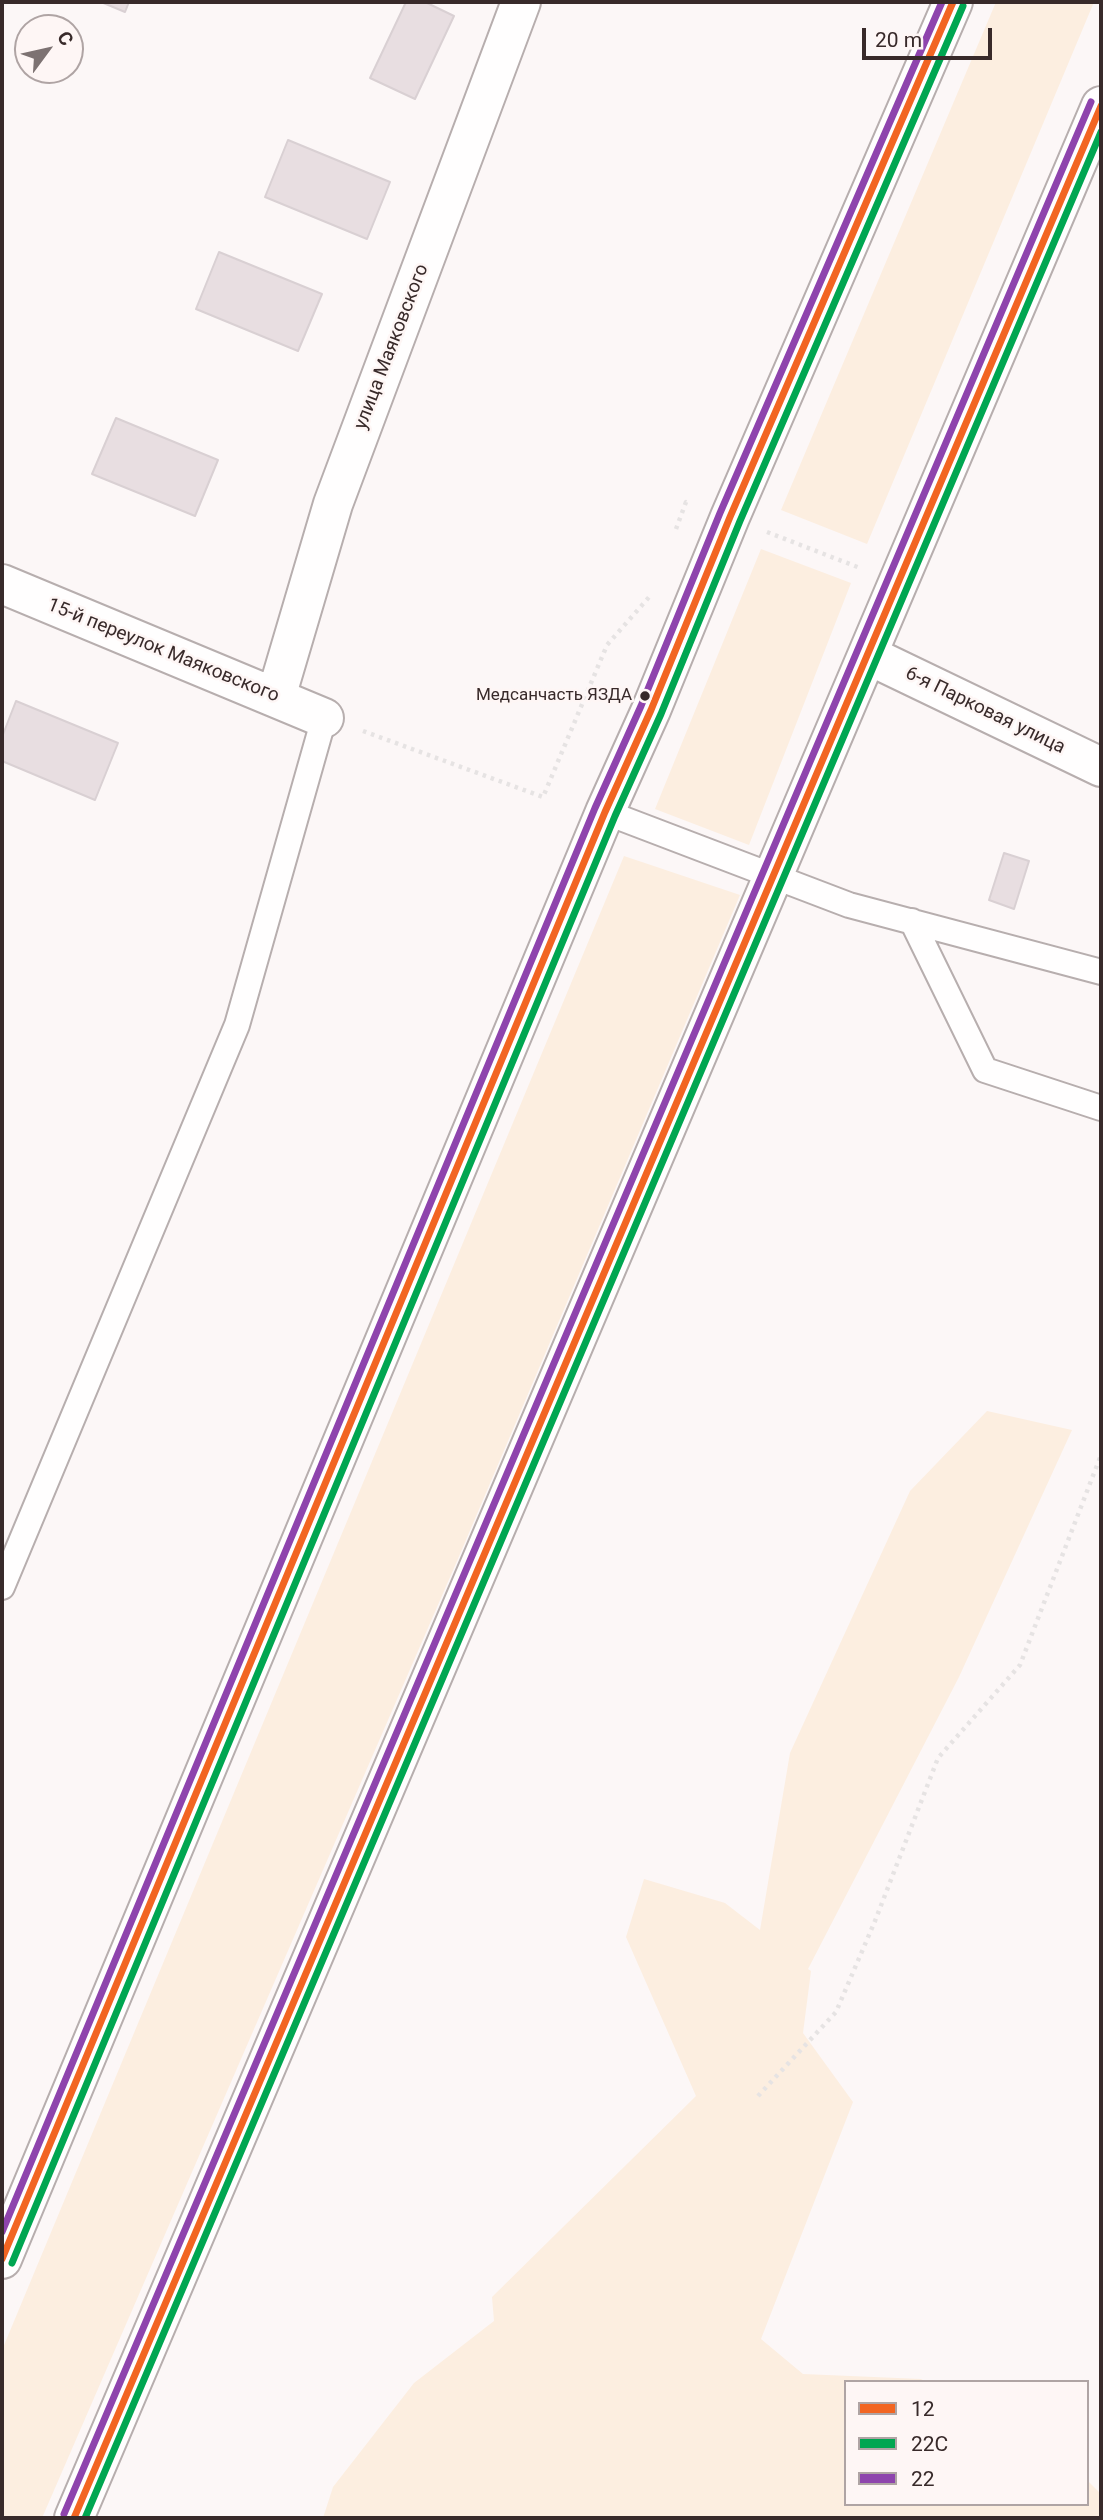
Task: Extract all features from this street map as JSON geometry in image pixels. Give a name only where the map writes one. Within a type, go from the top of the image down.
[{"type":"main road","name":"улица Маяковского","points":[[276,697],[333,504],[521,2]]},
{"type":"main road","points":[[2,2259],[605,812],[953,2]]},
{"type":"main road","points":[[74,2518],[1101,106]]},
{"type":"main road","name":"15-й переулок Маяковского","points":[[2,584],[324,718]]},
{"type":"main road","name":"6-я Парковая улица","points":[[868,654],[1101,767]]},
{"type":"lane","points":[[2,1587],[237,1025],[324,718]]},
{"type":"lane","points":[[605,812],[849,905],[1101,972]]},
{"type":"lane","points":[[912,921],[985,1070],[1101,1108]]},
{"type":"path","points":[[673,540],[686,502],[897,582]]},
{"type":"path","points":[[324,718],[543,797],[607,645],[655,591]]},
{"type":"path","points":[[758,2096],[836,2012],[875,1922],[938,1758],[1020,1665],[1101,1455]]},
{"type":"shaded area","points":[[996,2],[1094,2],[867,544],[781,510]]},
{"type":"shaded area","points":[[761,549],[851,583],[749,845],[655,809]]},
{"type":"shaded area","points":[[624,856],[740,895],[457,1561],[42,2518],[2,2518],[2,2350]]},
{"type":"shaded area","points":[[987,1411],[1072,1430],[959,1677],[808,1969],[811,1971],[803,2033],[853,2102],[761,2339],[803,2374],[923,2380],[844,2380],[844,2506],[1089,2506],[1089,2482],[1101,2494],[1101,2518],[323,2518],[333,2487],[414,2383],[494,2321],[492,2297],[696,2096],[626,1937],[644,1879],[725,1903],[760,1930],[790,1753],[910,1491]]},
{"type":"building","points":[[101,2],[129,2],[125,12]]},
{"type":"building","points":[[406,2],[425,2],[454,16],[415,99],[370,78]]},
{"type":"building","points":[[288,140],[390,182],[367,239],[265,197]]},
{"type":"building","points":[[219,252],[322,294],[298,351],[196,309]]},
{"type":"building","points":[[116,418],[218,460],[195,516],[92,474]]},
{"type":"building","points":[[16,701],[118,743],[95,800],[2,761],[2,737]]},
{"type":"building","points":[[1004,853],[1029,861],[1014,909],[989,900]]},
{"type":"transit line","name":"22","points":[[2,2232],[595,808],[942,2]]},
{"type":"transit line","name":"12","points":[[2,2259],[605,812],[953,2]]},
{"type":"transit line","name":"22С","points":[[12,2263],[615,816],[963,6]]},
{"type":"transit line","name":"22","points":[[64,2514],[1091,102]]},
{"type":"transit line","name":"12","points":[[74,2518],[1101,106]]},
{"type":"transit line","name":"22С","points":[[85,2518],[1101,132]]},
{"type":"place","name":"Медсанчасть ЯЗДА","points":[[645,696]]}]
